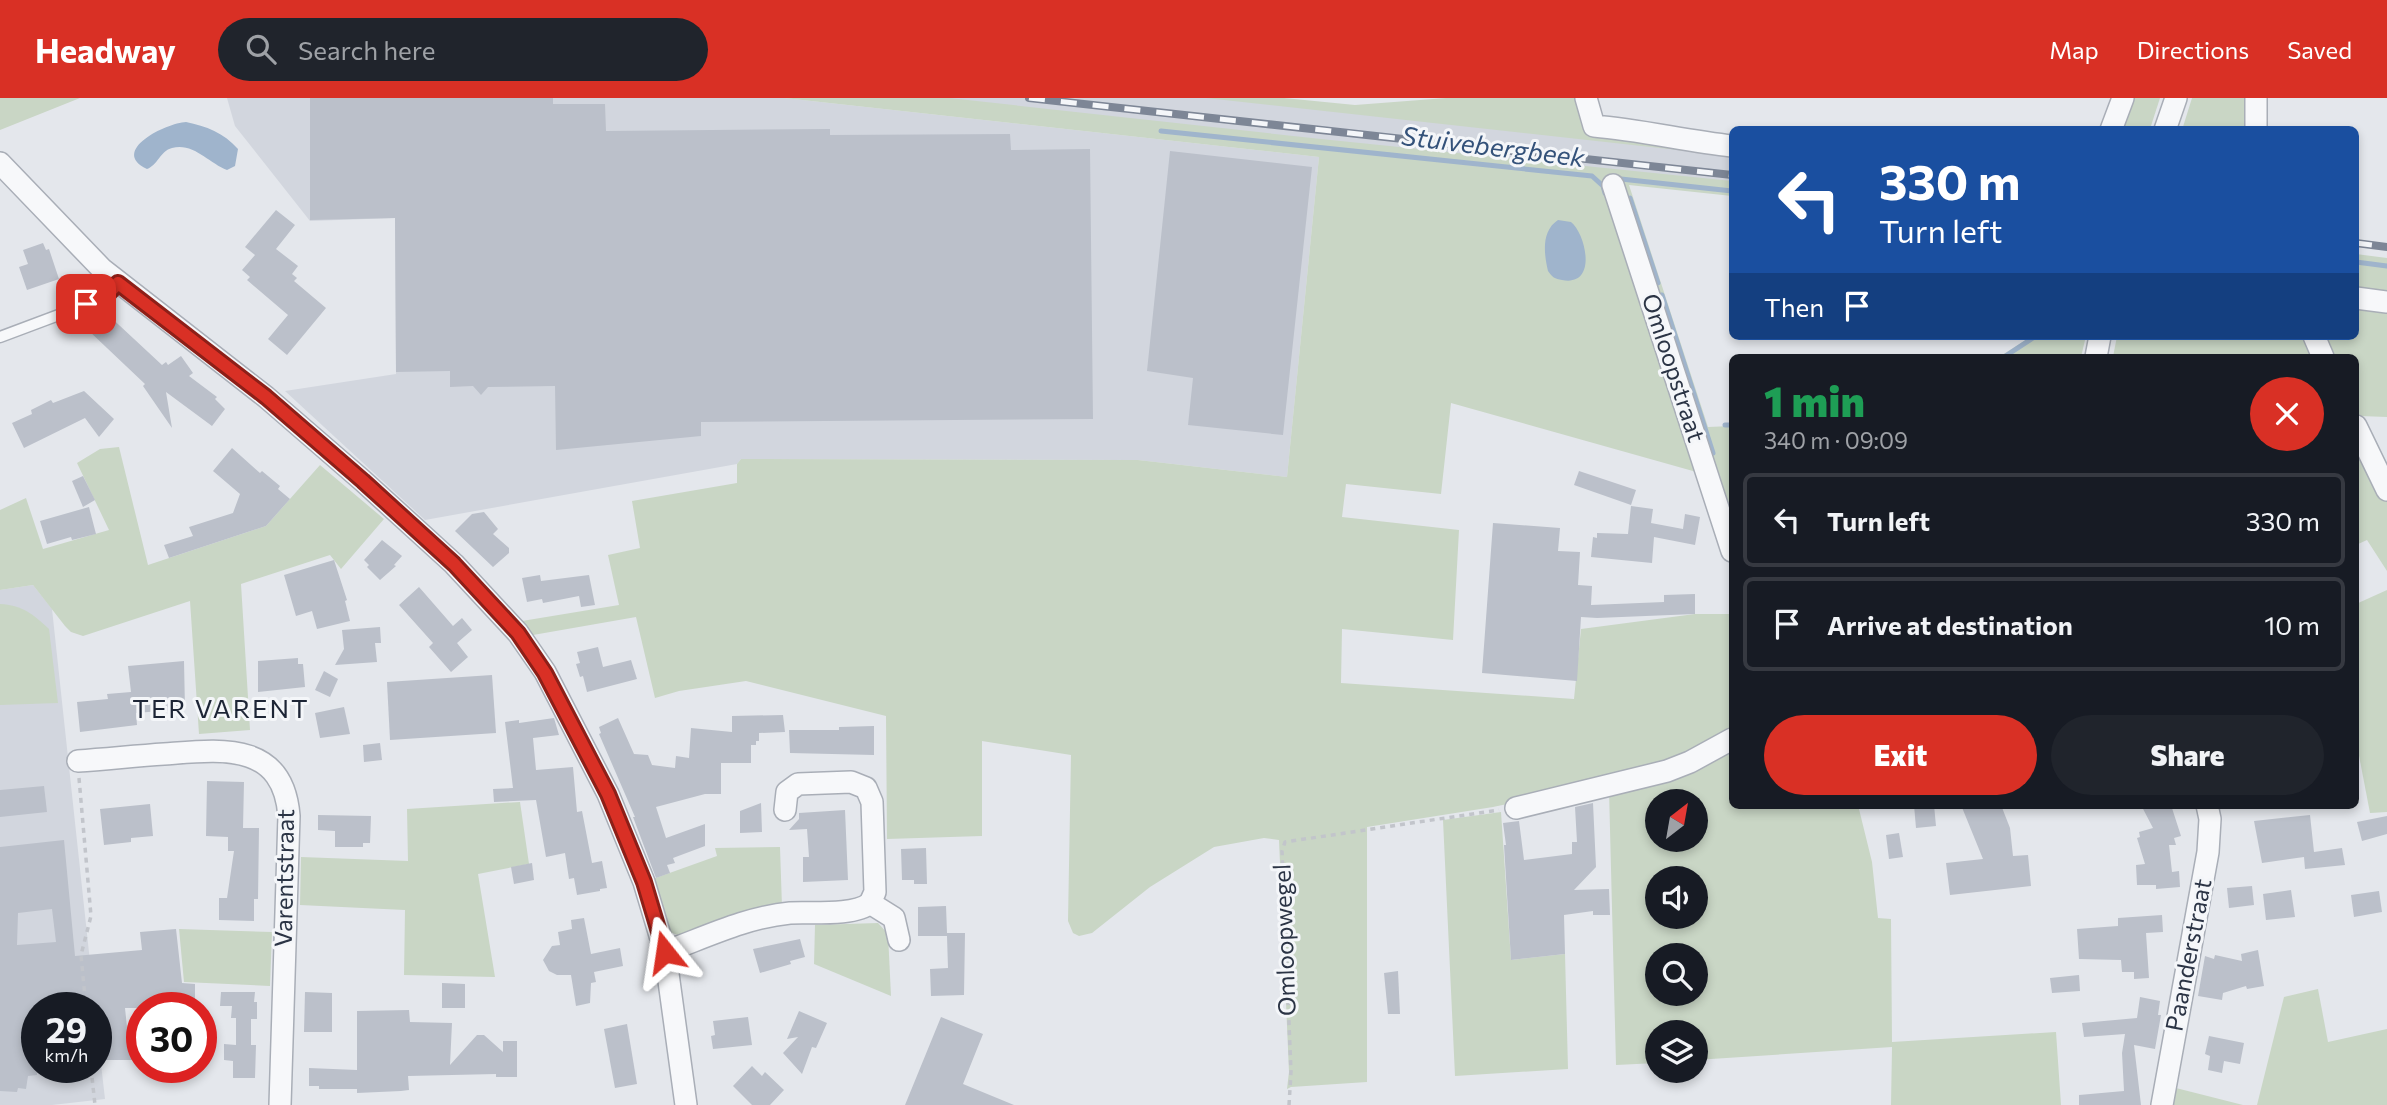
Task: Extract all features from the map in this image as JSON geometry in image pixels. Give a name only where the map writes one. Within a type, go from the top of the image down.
[{"type":"street","points":[[1586,98],[1594,126],[1729,146]]},
{"type":"street","points":[[2112,126],[2123,98]]},
{"type":"street","points":[[2166,126],[2176,98]]},
{"type":"street","points":[[2256,98],[2256,126]]},
{"type":"street","points":[[0,163],[86,254],[118,283],[266,397],[363,481],[454,564],[518,633],[545,673],[608,794],[644,882],[665,952],[686,1105]]},
{"type":"street","name":"Omloopstraat","points":[[1613,185],[1729,542]]},
{"type":"street","points":[[2359,298],[2387,302]]},
{"type":"street","points":[[2359,432],[2387,489]]},
{"type":"street","points":[[1516,808],[1667,771],[1729,741]]},
{"type":"street","name":"Varentstraat","points":[[78,761],[232,750],[256,760],[276,776],[288,802],[289,816],[280,1105]]},
{"type":"street","points":[[665,952],[767,918],[795,913],[858,910],[870,903],[875,888],[872,802],[868,791],[862,785],[851,782],[798,784],[787,792],[785,810]]},
{"type":"street","name":"Paanderstraat","points":[[2162,1105],[2208,852],[2210,819],[2208,809]]},
{"type":"street","points":[[870,903],[894,918],[899,940]]},
{"type":"lane","points":[[0,337],[104,298],[118,283]]},
{"type":"path","points":[[78,761],[91,916],[81,955],[84,992]]},
{"type":"path","name":"Omloopwegel","points":[[1289,1105],[1290,1059],[1282,851],[1284,842],[1516,808]]},
{"type":"path","points":[[93,1083],[95,1105]]},
{"type":"shaded area","points":[[227,98],[784,98],[1319,157],[1287,477],[1138,460],[741,459],[737,464],[425,520],[285,391],[396,374],[395,218],[310,221],[235,126]]},
{"type":"shaded area","points":[[915,98],[1241,98],[1729,155],[1729,187]]},
{"type":"shaded area","points":[[33,585],[52,609],[93,992],[21,992],[21,1083],[103,1083],[105,1099],[52,1105],[0,1105],[0,590]]},
{"type":"green space","points":[[0,98],[80,98],[0,130]]},
{"type":"green space","points":[[784,98],[949,98],[1729,181],[1729,196],[1629,185],[1708,427],[1729,426],[1729,523],[1700,473],[1451,403],[1441,494],[1346,484],[1342,517],[1459,530],[1453,640],[1342,629],[1341,683],[1574,699],[1581,629],[1695,614],[1729,614],[1729,736],[1598,785],[1493,807],[1367,827],[1367,1082],[1287,1089],[1289,1072],[1279,840],[1264,838],[1214,847],[1150,887],[1092,933],[1079,936],[1073,933],[1068,921],[1071,755],[982,741],[982,836],[887,839],[886,716],[746,681],[679,691],[655,698],[636,617],[533,635],[522,621],[619,605],[608,555],[640,548],[632,501],[737,483],[737,464],[741,459],[1138,460],[1287,477],[1319,157]]},
{"type":"green space","points":[[1206,98],[1284,98],[1355,105],[1446,98],[1576,98],[1590,132],[1729,156]]},
{"type":"green space","points":[[2127,98],[2160,98],[2151,126],[2117,126]]},
{"type":"green space","points":[[2192,98],[2252,98],[2253,126],[2183,126]]},
{"type":"green space","points":[[2359,254],[2387,258],[2387,296],[2359,288]]},
{"type":"green space","points":[[2359,302],[2387,305],[2387,417],[2359,414],[2359,354],[2327,354],[2321,340],[2359,340]]},
{"type":"green space","points":[[2026,340],[2085,340],[2082,354],[2004,354]]},
{"type":"green space","points":[[2116,340],[2312,340],[2317,354],[2114,354]]},
{"type":"green space","points":[[2359,446],[2387,502],[2387,571],[2367,540],[2359,544]]},
{"type":"green space","points":[[119,447],[148,565],[266,526],[320,465],[384,519],[341,569],[330,555],[241,584],[250,730],[199,734],[190,601],[83,636],[71,632],[65,626],[33,585],[0,590],[0,510],[26,498],[43,549],[109,530],[77,463],[100,449]]},
{"type":"green space","points":[[2387,590],[2387,812],[2370,813],[2359,756],[2359,603]]},
{"type":"green space","points":[[0,604],[27,611],[49,629],[58,703],[0,705]]},
{"type":"green space","points":[[1729,744],[1729,809],[1859,809],[1872,862],[1878,918],[1891,919],[1892,1042],[2056,1032],[2061,1105],[1891,1105],[1892,1047],[1708,1059],[1708,1020],[1645,1020],[1645,1064],[1616,1065],[1609,790]]},
{"type":"green space","points":[[520,802],[529,864],[478,874],[495,977],[404,975],[405,910],[300,905],[301,857],[408,861],[407,809]]},
{"type":"green space","points":[[1501,812],[1511,960],[1565,954],[1568,1069],[1455,1076],[1443,820]]},
{"type":"green space","points":[[780,847],[782,907],[680,936],[670,932],[650,880],[717,856],[715,848]]},
{"type":"green space","points":[[878,923],[888,934],[891,996],[814,964],[815,925]]},
{"type":"green space","points":[[179,929],[272,932],[270,986],[184,982]]},
{"type":"green space","points":[[2318,989],[2328,1042],[2387,1029],[2387,1105],[2257,1105],[2284,997]]},
{"type":"green space","points":[[2172,1087],[2243,1105],[2169,1105]]},
{"type":"water","points":[[186,122],[214,131],[233,143],[238,149],[235,166],[227,170],[194,150],[180,147],[168,150],[147,169],[137,162],[134,154],[137,146],[145,139],[166,127]]},
{"type":"water","points":[[1558,220],[1571,222],[1584,247],[1585,268],[1581,276],[1573,280],[1557,279],[1548,271],[1546,236]]},
{"type":"building","points":[[310,98],[553,98],[553,104],[605,104],[606,131],[830,129],[830,135],[1010,134],[1011,150],[1090,149],[1093,419],[701,422],[701,436],[556,450],[555,386],[488,387],[481,395],[473,386],[450,387],[450,371],[396,372],[395,218],[310,220]]},
{"type":"building","points":[[1170,151],[1312,167],[1283,435],[1188,425],[1193,378],[1147,371]]},
{"type":"building","points":[[276,210],[295,225],[276,249],[298,266],[292,274],[297,278],[294,281],[326,308],[287,355],[268,339],[288,315],[247,280],[250,277],[242,270],[255,255],[245,247]]},
{"type":"building","points":[[43,243],[46,250],[49,249],[59,279],[27,290],[19,267],[28,264],[23,250]]},
{"type":"building","points":[[105,312],[162,365],[166,362],[168,365],[181,356],[193,373],[189,376],[217,397],[215,399],[225,409],[212,426],[166,392],[172,428],[143,386],[145,384],[88,330]]},
{"type":"building","points":[[84,391],[114,419],[99,437],[85,418],[24,448],[12,423],[32,414],[31,410],[51,400],[53,403]]},
{"type":"building","points":[[232,448],[260,473],[262,471],[280,486],[278,489],[290,499],[266,526],[169,558],[164,545],[193,536],[189,527],[233,513],[240,494],[213,471]]},
{"type":"building","points":[[1579,471],[1636,490],[1631,505],[1574,485]]},
{"type":"building","points":[[83,476],[95,500],[83,507],[72,481]]},
{"type":"building","points":[[1631,506],[1653,509],[1651,523],[1683,529],[1685,514],[1700,517],[1695,545],[1654,537],[1652,563],[1591,557],[1593,537],[1597,538],[1597,533],[1628,534]]},
{"type":"building","points":[[89,507],[96,534],[47,544],[40,521]]},
{"type":"building","points":[[484,512],[498,529],[493,534],[509,548],[509,553],[493,567],[455,531],[472,514]]},
{"type":"building","points":[[1493,523],[1560,528],[1558,551],[1580,552],[1578,585],[1592,586],[1591,605],[1664,602],[1664,595],[1695,594],[1695,614],[1581,617],[1577,681],[1482,673]]},
{"type":"building","points":[[382,540],[402,556],[394,565],[396,566],[380,580],[364,560]]},
{"type":"building","points":[[334,560],[347,600],[345,601],[350,621],[317,629],[312,611],[296,616],[284,575]]},
{"type":"building","points":[[540,575],[541,581],[589,575],[595,605],[581,607],[579,596],[543,603],[542,599],[527,602],[522,578]]},
{"type":"building","points":[[419,587],[453,626],[462,618],[472,630],[457,643],[468,657],[451,672],[429,647],[433,643],[399,605]]},
{"type":"building","points":[[380,627],[381,643],[375,643],[377,662],[335,665],[344,649],[342,630]]},
{"type":"building","points":[[598,647],[603,667],[631,660],[637,679],[587,692],[583,676],[580,677],[576,664],[580,663],[577,652]]},
{"type":"building","points":[[298,658],[298,664],[303,664],[305,687],[258,692],[258,661]]},
{"type":"building","points":[[184,661],[185,709],[136,713],[137,725],[80,732],[77,702],[108,699],[107,694],[131,692],[128,666]]},
{"type":"building","points":[[324,671],[338,679],[330,697],[315,690]]},
{"type":"building","points":[[492,675],[496,733],[390,740],[387,682]]},
{"type":"building","points":[[344,707],[350,734],[320,738],[315,713]]},
{"type":"building","points":[[783,715],[785,732],[759,733],[759,741],[756,741],[756,745],[751,745],[751,763],[721,763],[721,794],[705,794],[656,807],[666,838],[705,824],[705,846],[673,858],[675,863],[667,865],[670,873],[656,878],[635,817],[599,734],[599,727],[618,718],[634,754],[648,755],[652,765],[675,768],[676,756],[689,758],[691,728],[732,732],[732,716]]},
{"type":"building","points":[[554,718],[559,735],[533,738],[536,770],[573,767],[577,812],[582,811],[592,863],[602,861],[607,888],[600,891],[577,895],[574,878],[569,879],[565,853],[546,857],[536,800],[494,802],[493,789],[513,788],[505,722],[519,720],[519,723]]},
{"type":"building","points":[[874,726],[874,755],[790,753],[789,730],[839,730],[839,727]]},
{"type":"building","points":[[380,743],[382,760],[364,762],[363,745]]},
{"type":"building","points":[[207,781],[244,782],[243,828],[259,828],[258,899],[254,899],[254,921],[219,920],[219,898],[227,898],[234,851],[228,851],[228,837],[206,836]]},
{"type":"building","points":[[44,786],[47,812],[0,817],[0,790]]},
{"type":"building","points":[[761,803],[762,832],[740,833],[740,811]]},
{"type":"building","points":[[1593,803],[1596,867],[1574,890],[1609,889],[1610,915],[1593,915],[1593,911],[1564,915],[1565,954],[1511,960],[1503,823],[1519,821],[1524,860],[1572,854],[1572,842],[1577,842],[1575,807]]},
{"type":"building","points":[[150,804],[153,836],[104,845],[100,809]]},
{"type":"building","points":[[1914,809],[1934,809],[1936,826],[1916,828]]},
{"type":"building","points":[[1963,809],[2003,809],[2010,828],[2013,856],[2028,855],[2031,886],[1950,895],[1946,863],[1983,859]]},
{"type":"building","points":[[2143,809],[2172,809],[2181,836],[2174,838],[2176,845],[2169,845],[2172,872],[2179,871],[2180,887],[2156,889],[2156,885],[2137,885],[2136,865],[2145,864],[2137,838],[2140,837],[2139,832],[2153,828]]},
{"type":"building","points":[[845,810],[848,880],[803,882],[803,857],[809,857],[807,829],[789,830],[799,819],[799,813]]},
{"type":"building","points":[[318,815],[371,816],[370,843],[363,843],[363,847],[335,847],[335,831],[318,830]]},
{"type":"building","points":[[2310,815],[2314,852],[2342,848],[2345,865],[2305,869],[2304,857],[2262,863],[2254,821]]},
{"type":"building","points":[[2387,816],[2387,834],[2362,841],[2357,822]]},
{"type":"building","points":[[1899,833],[1903,857],[1889,859],[1886,835]]},
{"type":"building","points":[[64,840],[75,956],[142,950],[140,932],[176,929],[182,983],[195,984],[195,992],[126,992],[126,1060],[112,1060],[112,992],[21,992],[21,1083],[27,1083],[26,1089],[18,1088],[17,1092],[0,1091],[0,847]],"holes":[[[52,909],[56,942],[17,945],[18,913]]]},
{"type":"building","points":[[926,848],[927,884],[902,880],[901,849]]},
{"type":"building","points":[[532,863],[534,880],[514,884],[511,867]]},
{"type":"building","points":[[2252,886],[2254,905],[2229,908],[2227,888]]},
{"type":"building","points":[[2291,890],[2295,917],[2266,920],[2263,894]]},
{"type":"building","points":[[2379,891],[2382,912],[2354,917],[2351,895]]},
{"type":"building","points":[[946,906],[947,933],[965,933],[964,995],[931,996],[930,969],[948,968],[947,936],[918,936],[918,907]]},
{"type":"building","points":[[2162,915],[2163,932],[2146,933],[2149,978],[2134,979],[2134,972],[2122,972],[2121,960],[2079,959],[2077,929],[2118,926],[2118,918]]},
{"type":"building","points":[[584,918],[591,954],[620,948],[623,966],[594,972],[596,982],[591,983],[590,1003],[576,1006],[571,975],[557,975],[549,971],[543,960],[552,946],[560,945],[558,932],[572,929],[571,920]]},
{"type":"building","points":[[800,939],[805,957],[760,973],[753,949]]},
{"type":"building","points":[[2258,950],[2264,986],[2247,989],[2246,986],[2223,993],[2222,1000],[2198,996],[2205,956],[2214,959],[2215,955],[2242,961],[2241,954]]},
{"type":"building","points":[[1398,971],[1400,1014],[1388,1014],[1384,973]]},
{"type":"building","points":[[2079,975],[2080,991],[2052,993],[2050,978]]},
{"type":"building","points":[[442,983],[465,984],[465,1008],[442,1008]]},
{"type":"building","points":[[221,992],[255,992],[257,1019],[251,1019],[251,1045],[256,1045],[255,1078],[233,1078],[233,1061],[224,1060],[224,1044],[236,1045],[236,1018],[231,1018],[232,1006],[220,1006]]},
{"type":"building","points":[[305,992],[332,993],[332,1032],[304,1032]]},
{"type":"building","points":[[2140,997],[2160,1001],[2158,1015],[2161,1015],[2155,1049],[2134,1045],[2141,1105],[2079,1105],[2079,1095],[2124,1091],[2122,1053],[2125,1034],[2084,1037],[2082,1023],[2137,1018]]},
{"type":"building","points":[[409,1010],[410,1022],[452,1023],[450,1065],[477,1035],[484,1035],[503,1052],[503,1041],[517,1041],[517,1077],[496,1077],[496,1074],[408,1076],[409,1090],[357,1093],[357,1089],[319,1089],[319,1086],[309,1086],[309,1068],[357,1070],[357,1011]]},
{"type":"building","points":[[799,1011],[827,1023],[816,1048],[812,1047],[802,1074],[783,1053],[798,1037],[787,1039]]},
{"type":"building","points":[[748,1017],[752,1045],[713,1049],[713,1021]]},
{"type":"building","points":[[941,1017],[983,1034],[963,1084],[1014,1105],[905,1105]]},
{"type":"building","points":[[627,1024],[637,1084],[615,1088],[604,1029]]},
{"type":"building","points":[[2209,1036],[2244,1043],[2240,1064],[2224,1061],[2222,1073],[2208,1070],[2210,1056],[2205,1054]]},
{"type":"building","points":[[752,1066],[762,1076],[765,1072],[784,1090],[770,1105],[752,1105],[733,1086]]},
{"type":"waterway","name":"Stuivebergbeek","points":[[1161,131],[1592,176],[1603,186],[1605,193]]},
{"type":"waterway","points":[[1621,179],[1729,191]]},
{"type":"waterway","points":[[1630,198],[1658,283]]},
{"type":"waterway","name":"Stuivebergbeek","points":[[2359,262],[2387,266]]},
{"type":"waterway","points":[[1662,295],[1713,453]]},
{"type":"waterway","name":"Stuivebergbeek","points":[[2009,354],[2030,340]]},
{"type":"railway","points":[[1029,98],[1729,175]]},
{"type":"railway","points":[[2359,243],[2387,247]]},
{"type":"district","name":"TER VARENT","points":[[221,709]]},
{"type":"route","points":[[86,304],[104,298],[118,283],[266,397],[344,464],[454,564],[518,633],[545,673],[608,794],[644,882],[665,952]]}]
